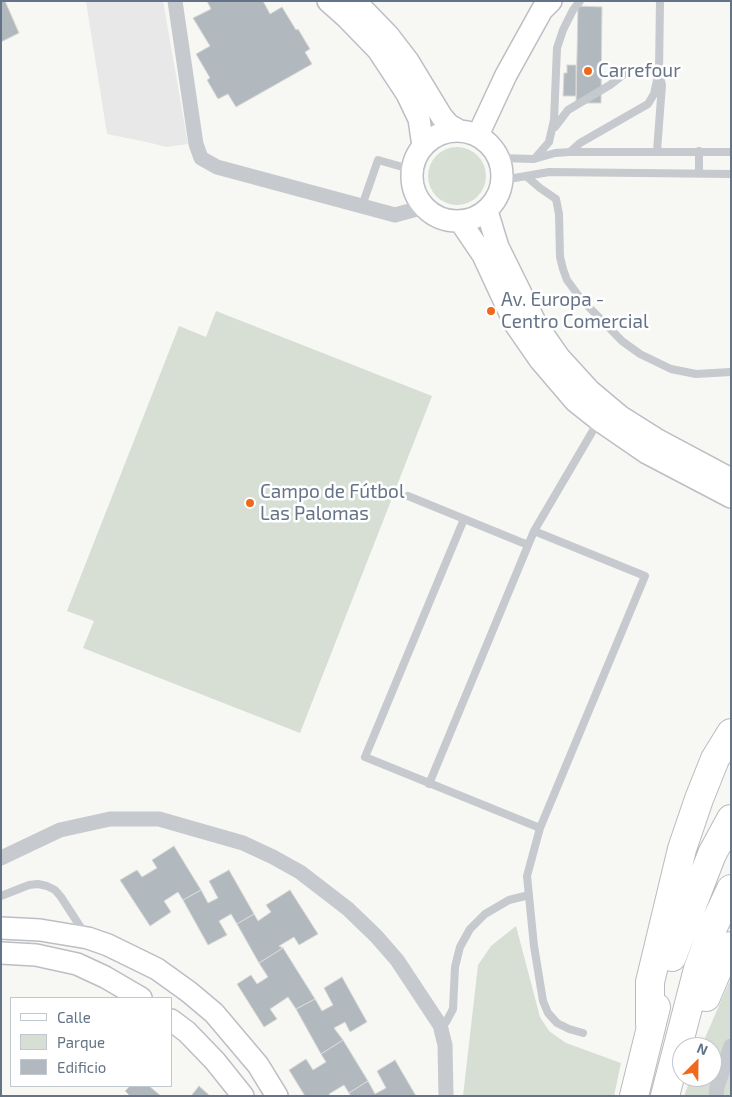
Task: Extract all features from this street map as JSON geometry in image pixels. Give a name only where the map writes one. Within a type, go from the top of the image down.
[{"type":"highway","points":[[650,1024],[650,982],[682,849],[715,759],[731,733]]},
{"type":"highway","points":[[634,1096],[650,1024],[687,914],[712,854],[731,818]]},
{"type":"highway","points":[[688,1037],[717,970],[731,889]]},
{"type":"highway","points":[[666,1090],[698,969],[722,935]]},
{"type":"highway","points":[[666,1090],[672,1076]]},
{"type":"street","points":[[174,1],[196,144],[201,158],[217,167],[394,215],[424,207]]},
{"type":"street","points":[[328,1],[378,50],[407,94],[419,119],[422,146]]},
{"type":"street","points":[[356,1],[388,35],[408,61],[442,117],[449,125],[468,132],[490,145],[499,158],[503,180],[498,196],[487,210],[475,218],[460,221],[447,220],[434,215],[424,207],[415,193],[412,177],[414,160],[422,146],[432,137],[445,132],[468,132]]},
{"type":"street","points":[[468,132],[506,75],[542,10],[551,1]]},
{"type":"street","points":[[487,210],[498,247],[536,324],[559,357],[578,378],[590,391],[621,417],[656,439],[731,479]]},
{"type":"street","points":[[460,221],[483,255],[515,324],[540,360],[575,401],[647,454],[731,497]]},
{"type":"street","points":[[1,858],[60,830],[110,819],[160,819],[243,843],[273,857],[300,872],[355,915],[397,960],[440,1025],[445,1045],[446,1096]]},
{"type":"street","points":[[1,928],[40,930],[88,938],[108,945],[157,969],[214,1013],[258,1065],[277,1096]]},
{"type":"street","points":[[1,953],[36,955],[77,964],[140,997]]},
{"type":"street","points":[[172,1021],[187,1032],[215,1060],[243,1096]]},
{"type":"street","points":[[716,1096],[717,1087],[731,1046]]},
{"type":"lane","points":[[534,158],[549,142],[554,120],[557,48],[563,30],[580,1]]},
{"type":"lane","points":[[570,152],[580,143],[648,104],[654,94],[659,71],[660,1]]},
{"type":"lane","points":[[551,134],[558,121],[568,110],[628,71]]},
{"type":"lane","points":[[657,151],[662,85],[659,71]]},
{"type":"lane","points":[[699,151],[699,174]]},
{"type":"lane","points":[[499,158],[534,158],[570,152],[731,152]]},
{"type":"lane","points":[[362,206],[378,160],[413,170]]},
{"type":"lane","points":[[503,180],[549,172],[731,174]]},
{"type":"lane","points":[[526,176],[556,199],[559,214],[560,257],[562,270],[567,280],[581,299],[622,341],[640,354],[671,370],[696,374],[731,372]]},
{"type":"lane","points":[[429,784],[534,531],[599,420]]},
{"type":"lane","points":[[408,496],[528,545]]},
{"type":"lane","points":[[464,519],[365,758],[540,828]]},
{"type":"lane","points":[[534,531],[645,576],[540,828],[527,876],[534,946],[543,1001],[548,1013],[557,1023],[569,1029],[583,1032]]},
{"type":"lane","points":[[1,896],[28,884],[47,886],[55,890],[61,897],[88,938]]},
{"type":"lane","points":[[440,1025],[446,1022],[453,1009],[455,967],[460,947],[470,929],[485,914],[510,900],[529,896]]},
{"type":"shaded area","points":[[86,1],[163,1],[188,144],[166,147],[107,134]]},
{"type":"green space","points":[[457,147],[468,149],[481,160],[486,176],[484,187],[473,200],[457,205],[446,203],[433,192],[428,176],[430,165],[441,152]]},
{"type":"green space","name":"Campo de Fútbol Las Palomas","points":[[216,311],[432,396],[300,733],[83,648],[94,621],[67,611],[179,326],[206,337]]},
{"type":"green space","points":[[516,926],[540,1017],[549,1031],[566,1043],[621,1063],[614,1096],[463,1096],[478,965],[491,946]]},
{"type":"green space","points":[[731,978],[731,1096],[684,1096],[687,1087],[722,1087],[722,1037],[705,1037]]},
{"type":"building","points":[[1,1],[5,1],[19,33],[1,42]]},
{"type":"building","points":[[207,1],[263,1],[270,14],[282,7],[310,49],[305,52],[312,64],[236,107],[228,94],[218,99],[207,80],[210,78],[196,54],[210,46],[193,18],[211,9]]},
{"type":"building","points":[[578,6],[602,7],[601,103],[576,103]]},
{"type":"building","points":[[567,65],[576,65],[576,96],[563,96],[564,73],[567,73]]},
{"type":"building","points":[[174,846],[201,890],[183,900],[178,892],[164,901],[171,912],[150,926],[120,880],[137,870],[142,877],[157,868],[152,860]]},
{"type":"building","points":[[229,870],[254,914],[237,924],[231,914],[219,921],[227,935],[208,945],[183,900],[201,890],[208,903],[218,898],[209,881]]},
{"type":"building","points":[[290,890],[318,934],[299,945],[294,937],[279,946],[283,948],[259,963],[237,924],[254,914],[258,921],[271,912],[266,905]]},
{"type":"building","points":[[283,948],[315,999],[296,1009],[288,997],[270,1009],[277,1019],[264,1027],[237,984],[251,975],[257,984],[268,977],[259,963]]},
{"type":"building","points":[[342,977],[367,1022],[350,1032],[345,1022],[334,1028],[343,1040],[321,1054],[296,1009],[315,999],[322,1011],[333,1005],[324,988]]},
{"type":"building","points":[[343,1040],[368,1081],[349,1093],[344,1085],[329,1094],[330,1096],[305,1096],[289,1070],[306,1059],[313,1070],[326,1062],[321,1054]]},
{"type":"building","points":[[395,1060],[416,1096],[351,1096],[349,1093],[368,1081],[375,1094],[386,1088],[377,1071]]},
{"type":"building","points":[[199,1086],[210,1096],[191,1096]]},
{"type":"building","points":[[129,1087],[150,1087],[161,1096],[130,1096],[125,1091]]},
{"type":"place","name":"Carrefour","points":[[588,71]]},
{"type":"place","name":"Av. Europa - Centro Comercial","points":[[491,311]]},
{"type":"place","name":"Campo de Fútbol Las Palomas","points":[[250,503]]}]
